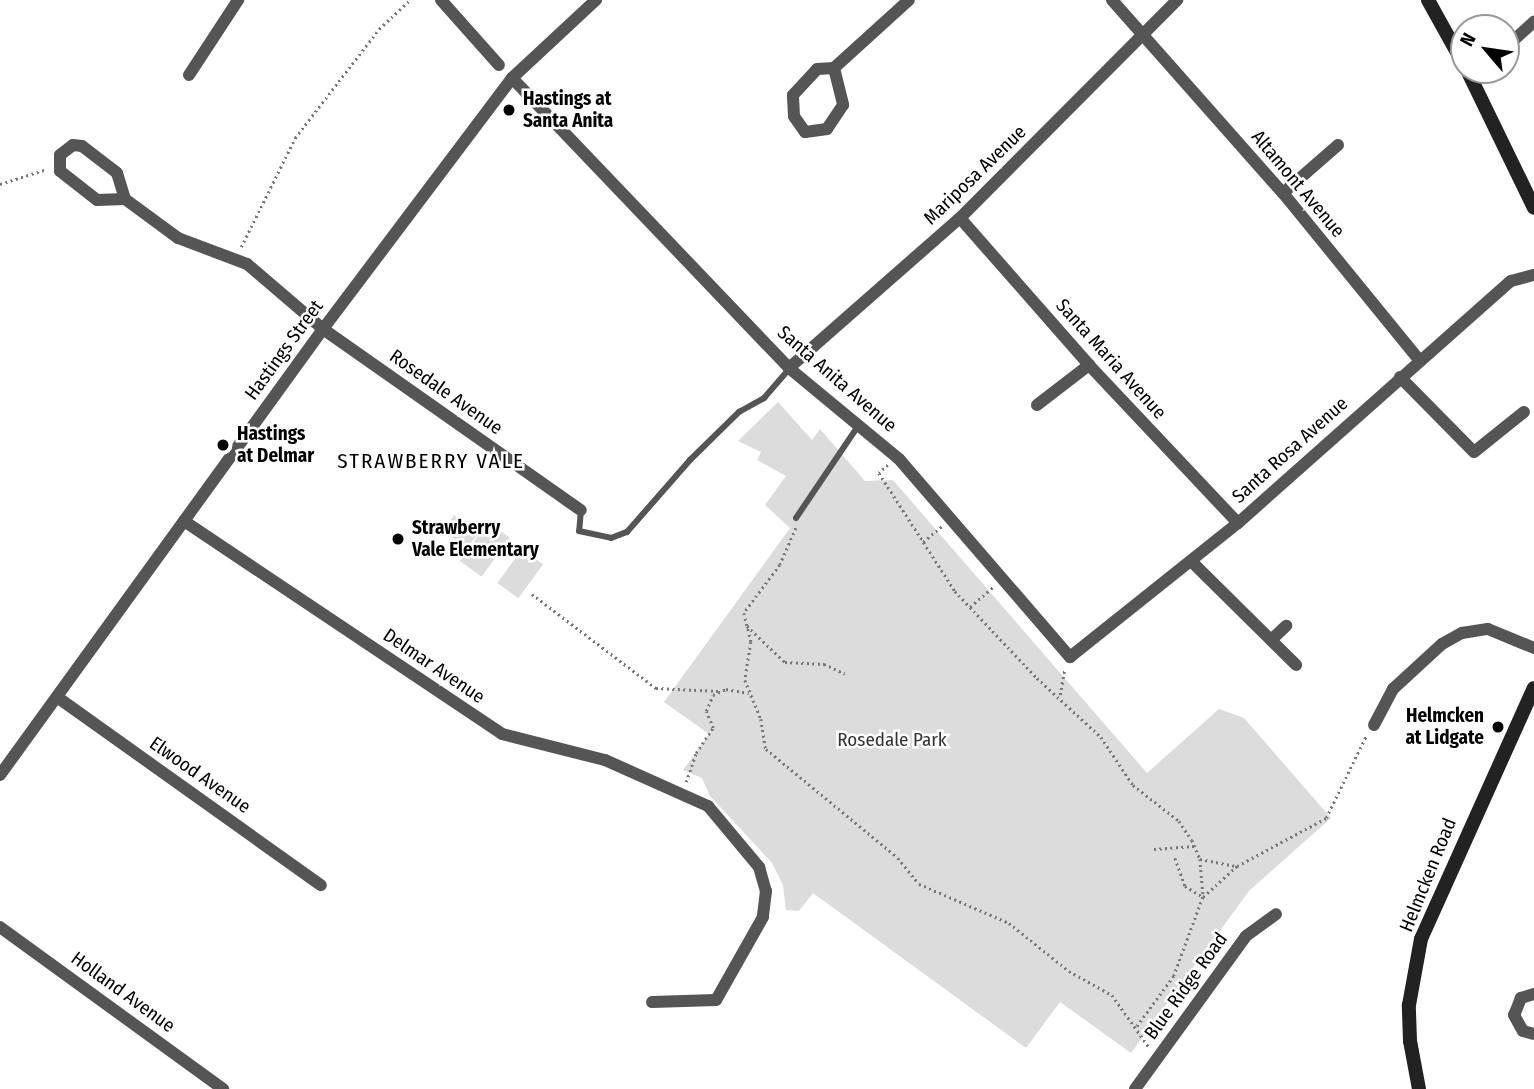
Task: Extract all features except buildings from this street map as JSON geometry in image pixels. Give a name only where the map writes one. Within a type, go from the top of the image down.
[{"type":"main road","points":[[1428,0],[1450,40]]},
{"type":"main road","points":[[1478,84],[1534,208]]},
{"type":"main road","name":"Helmcken Road","points":[[1419,1089],[1410,1041],[1409,1005],[1421,939],[1534,688]]},
{"type":"street","points":[[189,75],[238,0]]},
{"type":"street","points":[[441,0],[499,65]]},
{"type":"street","name":"Hastings Street","points":[[0,775],[323,329],[512,78],[596,0]]},
{"type":"street","points":[[834,68],[843,105],[827,129],[805,132],[794,116],[793,95],[817,69],[834,68],[909,0]]},
{"type":"street","name":"Altamont Avenue","points":[[1112,0],[1283,193],[1419,360]]},
{"type":"street","name":"Mariposa Avenue","points":[[789,369],[960,218],[1177,0]]},
{"type":"street","points":[[1520,34],[1534,22]]},
{"type":"street","name":"Santa Anita Avenue","points":[[512,78],[789,369],[860,423],[897,457],[1070,657]]},
{"type":"street","points":[[1283,193],[1338,145]]},
{"type":"street","points":[[82,146],[117,173],[125,199],[97,200],[59,168],[65,149],[82,146]]},
{"type":"street","name":"Rosedale Avenue","points":[[125,199],[178,237],[236,260],[323,329],[581,510]]},
{"type":"street","name":"Santa Maria Avenue","points":[[960,218],[1089,365],[1238,523]]},
{"type":"street","name":"Santa Rosa Avenue","points":[[1070,657],[1238,523],[1511,281],[1534,275]]},
{"type":"street","points":[[1037,405],[1089,365]]},
{"type":"street","points":[[1400,377],[1474,452],[1524,412]]},
{"type":"street","name":"Delmar Avenue","points":[[184,521],[502,734],[605,760],[686,792],[708,806],[759,867],[766,891],[763,916],[716,1000],[652,1002]]},
{"type":"street","points":[[1191,561],[1296,665]]},
{"type":"street","points":[[1271,640],[1286,626]]},
{"type":"street","points":[[1374,725],[1393,690],[1442,644],[1462,634],[1488,629],[1534,649]]},
{"type":"street","name":"Elwood Avenue","points":[[57,697],[321,885]]},
{"type":"street","name":"Blue Ridge Road","points":[[1135,1089],[1246,936],[1276,914]]},
{"type":"street","name":"Holland Avenue","points":[[0,927],[223,1089]]},
{"type":"street","points":[[1534,994],[1521,998],[1514,1015],[1523,1031],[1534,1034]]},
{"type":"lane","points":[[581,510],[579,531],[611,538],[627,532],[690,460],[739,412],[764,398],[789,369]]},
{"type":"lane","points":[[796,518],[860,423]]},
{"type":"path","points":[[236,260],[295,138],[379,29],[410,0]]},
{"type":"path","points":[[0,184],[59,168]]},
{"type":"path","points":[[897,457],[879,473],[923,542],[970,607],[1037,678],[1060,695],[1101,737],[1133,785],[1179,821],[1200,859],[1203,897],[1174,976],[1136,1027]]},
{"type":"path","points":[[796,518],[790,547],[746,606],[751,642],[745,680],[771,756],[792,767],[898,858],[919,884],[945,900],[985,911],[1025,933],[1069,971],[1112,995],[1157,1058]]},
{"type":"path","points":[[923,542],[951,519]]},
{"type":"path","points":[[970,607],[1003,579]]},
{"type":"path","points":[[532,594],[656,688],[749,693]]},
{"type":"path","points":[[747,626],[785,662],[824,664],[845,674]]},
{"type":"path","points":[[1060,695],[1070,657]]},
{"type":"path","points":[[686,792],[685,774],[710,734],[712,723],[706,711],[718,691]]},
{"type":"path","points":[[1203,897],[1237,866],[1326,818],[1358,747],[1374,725]]},
{"type":"path","points":[[1154,849],[1194,846]]},
{"type":"path","points":[[1175,858],[1185,886],[1203,897]]},
{"type":"path","points":[[1200,859],[1237,866]]},
{"type":"green space","name":"Rosedale Park","points":[[778,402],[812,440],[820,429],[865,481],[893,480],[1147,773],[1219,709],[1244,718],[1331,818],[1249,891],[1131,1053],[1060,1002],[1026,1048],[813,893],[799,911],[786,910],[783,885],[772,863],[710,796],[702,778],[683,770],[709,734],[664,702],[790,528],[765,505],[786,476],[757,460],[761,452],[738,441]]},
{"type":"green space","points":[[454,515],[481,530],[467,548],[443,531]]},
{"type":"green space","points":[[488,522],[510,538],[482,577],[460,561]]},
{"type":"green space","points":[[522,549],[543,564],[518,598],[497,583]]},
{"type":"place","name":"Hastings at Santa Anita","points":[[509,110]]},
{"type":"place","name":"Hastings at Delmar","points":[[223,445]]},
{"type":"place","name":"Strawberry Vale Elementary","points":[[398,539]]},
{"type":"place","name":"Helmcken at Lidgate","points":[[1498,727]]},
{"type":"district","name":"STRAWBERRY VALE","points":[[431,461]]}]
